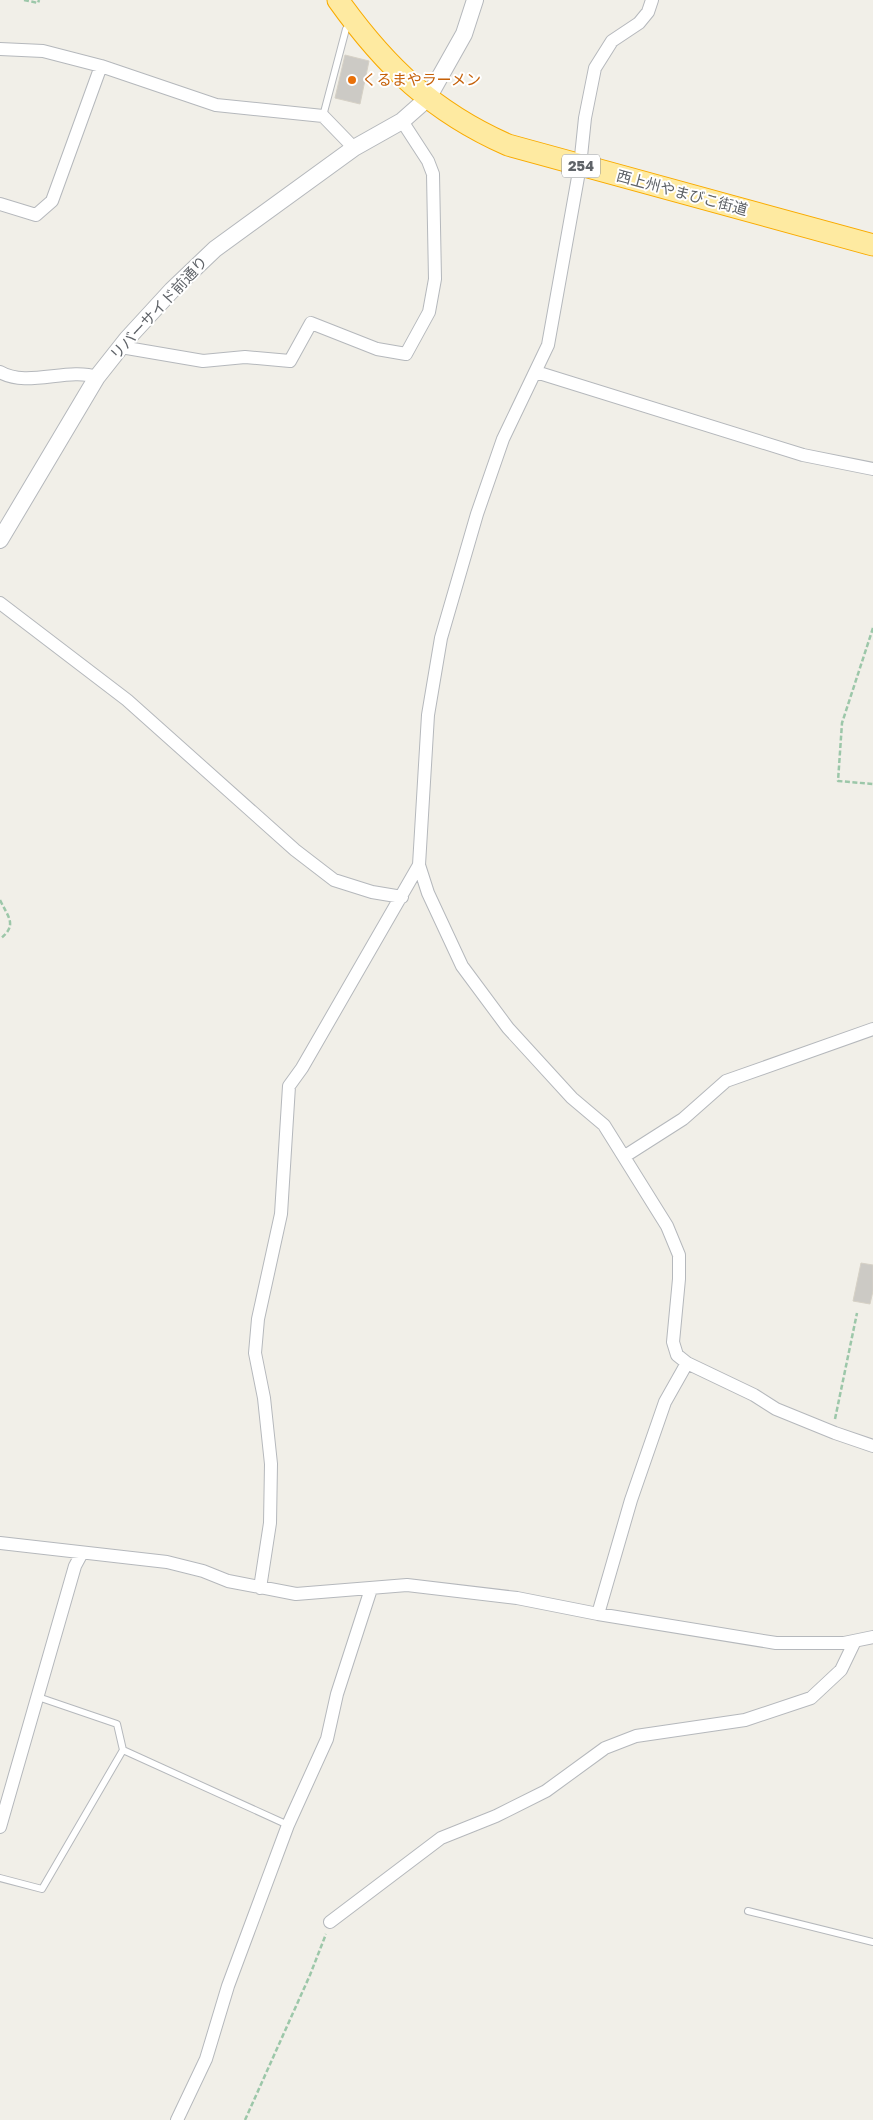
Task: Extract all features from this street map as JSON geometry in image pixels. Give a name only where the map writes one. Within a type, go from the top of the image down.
[{"type":"highway","name":"西上州やまびこ街道","points":[[338,0],[395,70],[428,98],[473,130],[508,145],[580,166],[873,245]]},
{"type":"street","name":"リバーサイド前通り","points":[[0,540],[97,377],[121,347],[172,290],[214,249],[354,148],[402,121],[428,98],[464,34],[475,0]]},
{"type":"street","points":[[652,0],[648,12],[639,23],[612,41],[595,68],[585,118],[580,166],[548,345],[500,449],[477,514],[441,638],[428,715],[419,865],[428,893],[462,966],[508,1028],[572,1098],[604,1125],[667,1226],[679,1255],[679,1279],[673,1342],[677,1355],[687,1363],[754,1395],[776,1409],[832,1432],[873,1446]]},
{"type":"street","points":[[0,49],[43,50],[101,66],[216,105],[324,116],[354,148]]},
{"type":"street","points":[[0,204],[36,215],[52,201],[101,66]]},
{"type":"street","points":[[121,347],[203,361],[245,357],[290,361],[310,323],[377,349],[406,354],[429,312],[435,279],[433,174],[428,161],[402,121]]},
{"type":"street","points":[[0,372],[24,377],[86,373],[97,377]]},
{"type":"street","points":[[536,372],[803,455],[873,469]]},
{"type":"street","points":[[0,603],[127,700],[295,850],[334,880],[372,892],[402,897]]},
{"type":"street","points":[[260,1588],[270,1523],[271,1464],[264,1398],[255,1353],[258,1318],[281,1214],[289,1086],[302,1068],[419,865]]},
{"type":"street","points":[[625,1156],[683,1119],[726,1082],[873,1029]]},
{"type":"street","points":[[598,1614],[631,1500],[665,1402],[687,1363]]},
{"type":"street","points":[[0,1543],[167,1562],[260,1588],[296,1594],[407,1585],[517,1598],[598,1614],[776,1643],[855,1641],[873,1637]]},
{"type":"street","points":[[0,1827],[75,1566],[82,1553]]},
{"type":"street","points":[[177,2120],[206,2059],[228,1986],[288,1824],[327,1739],[337,1694],[371,1589]]},
{"type":"street","points":[[330,1922],[441,1838],[496,1816],[546,1791],[605,1748],[636,1736],[745,1720],[811,1698],[841,1670],[855,1641]]},
{"type":"lane","points":[[324,116],[346,29],[354,22]]},
{"type":"lane","points":[[0,1878],[42,1889],[123,1750],[117,1724],[38,1697]]},
{"type":"lane","points":[[123,1750],[288,1824]]},
{"type":"lane","points":[[748,1911],[873,1942]]},
{"type":"path","points":[[24,0],[38,3],[39,0]]},
{"type":"path","points":[[873,628],[842,723],[838,781],[873,784]]},
{"type":"path","points":[[0,900],[11,924],[9,932],[0,940]]},
{"type":"path","points":[[832,1432],[857,1313]]},
{"type":"path","points":[[244,2120],[310,1974],[330,1922]]},
{"type":"building","name":"くるまやラーメン","points":[[345,55],[369,61],[360,104],[335,98]]},
{"type":"building","points":[[861,1263],[873,1265],[873,1291],[870,1304],[853,1301]]},
{"type":"place","name":"くるまやラーメン","points":[[352,80]]}]
